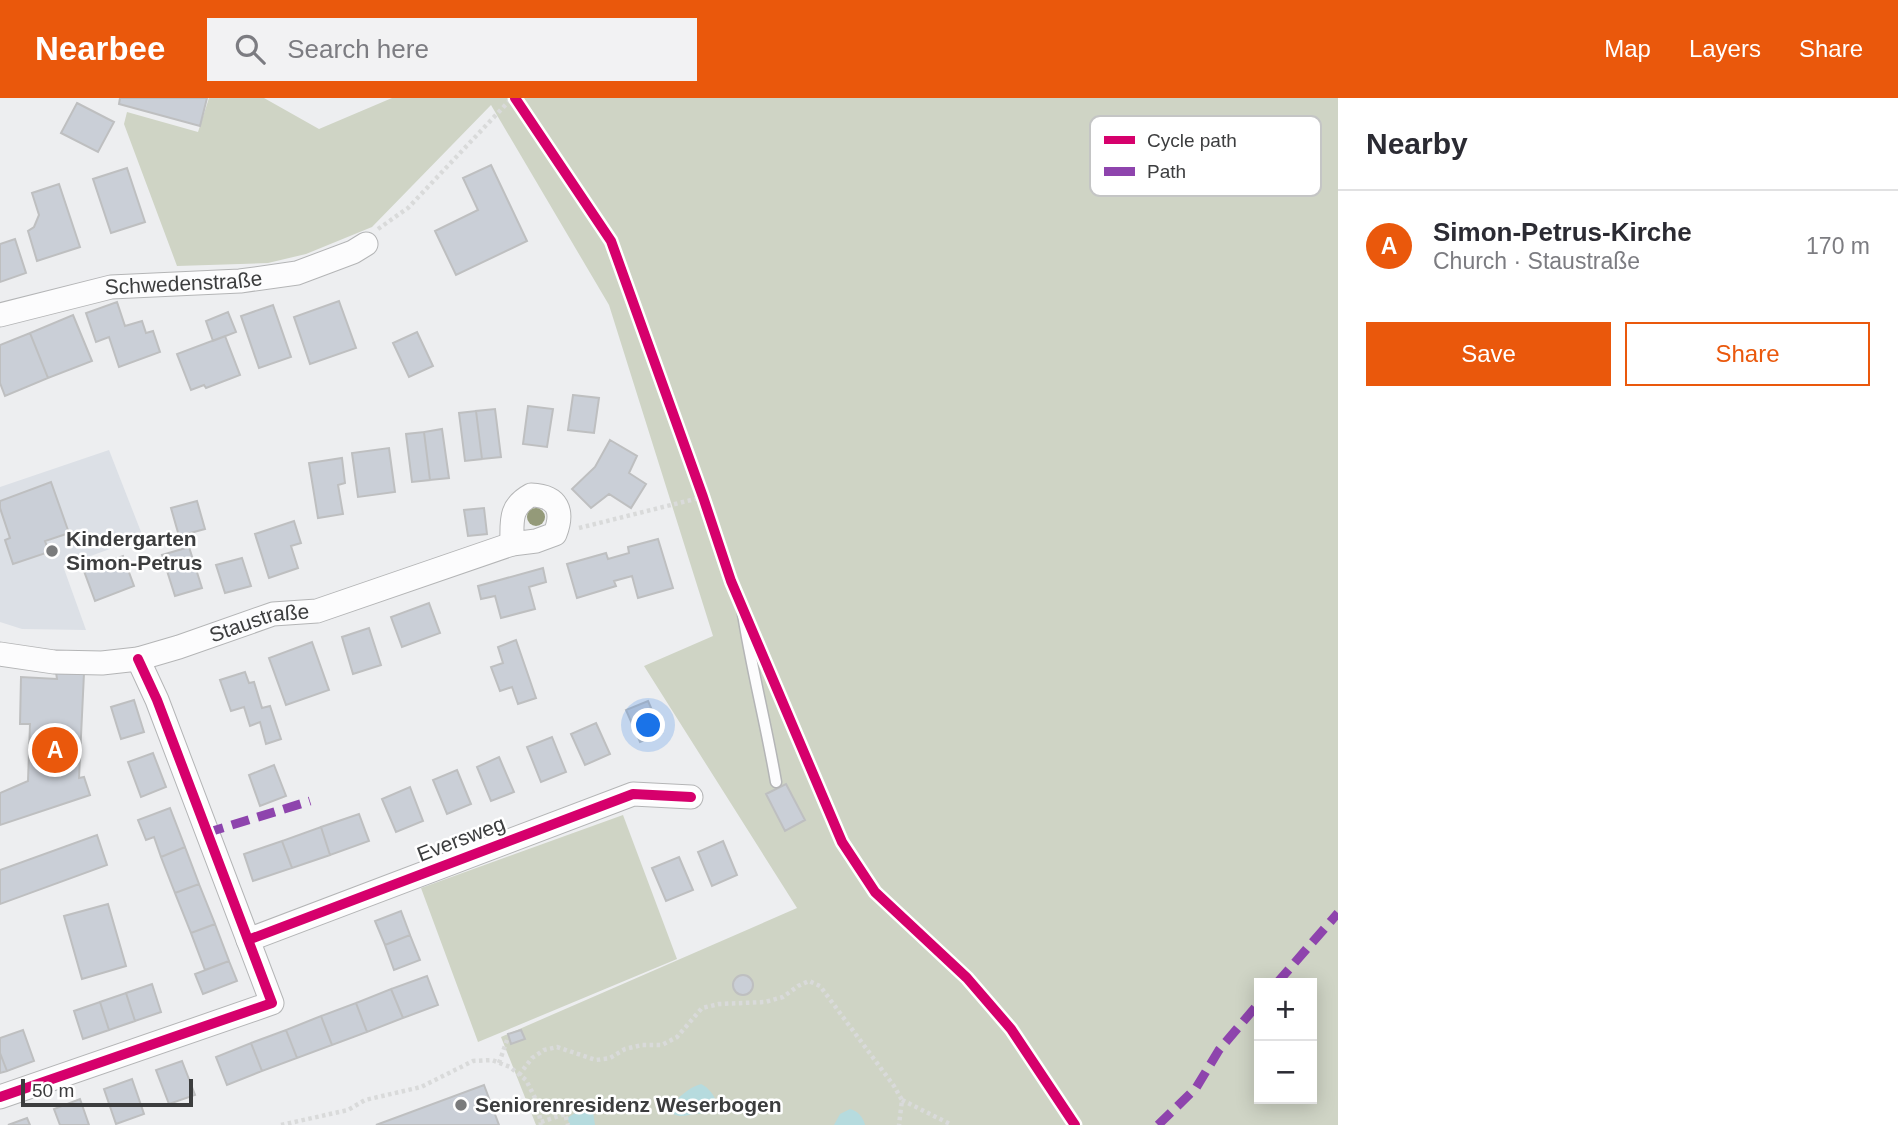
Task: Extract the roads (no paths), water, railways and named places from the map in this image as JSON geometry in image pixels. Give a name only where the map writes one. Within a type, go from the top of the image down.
[{"type":"street","name":"Schwedenstraße","points":[[0,315],[111,286],[240,281],[297,274],[353,252],[366,244]]},
{"type":"street","name":"Staustraße","points":[[0,654],[54,662],[102,663],[138,659],[273,614],[317,611],[512,544],[536,541],[555,534],[560,522],[559,510],[552,501],[542,495],[531,495],[521,500],[514,509],[512,544]]},
{"type":"street","points":[[0,1097],[272,1003],[157,700],[138,659]]},
{"type":"street","name":"Eversweg","points":[[248,940],[633,794],[691,797]]},
{"type":"lane","points":[[742,608],[751,670],[776,782]]},
{"type":"water","points":[[701,1084],[715,1099],[712,1111],[684,1116],[673,1114],[671,1108],[676,1100]]},
{"type":"water","points":[[585,1107],[593,1112],[595,1125],[570,1125],[567,1118]]},
{"type":"water","points":[[850,1109],[860,1115],[865,1125],[834,1125],[840,1114]]},
{"type":"place","name":"Kindergarten Simon-Petrus","points":[[52,551]]},
{"type":"place","name":"Simon-Petrus-Kirche","points":[[55,750]]},
{"type":"place","name":"Seniorenresidenz Weserbogen","points":[[461,1105]]}]
